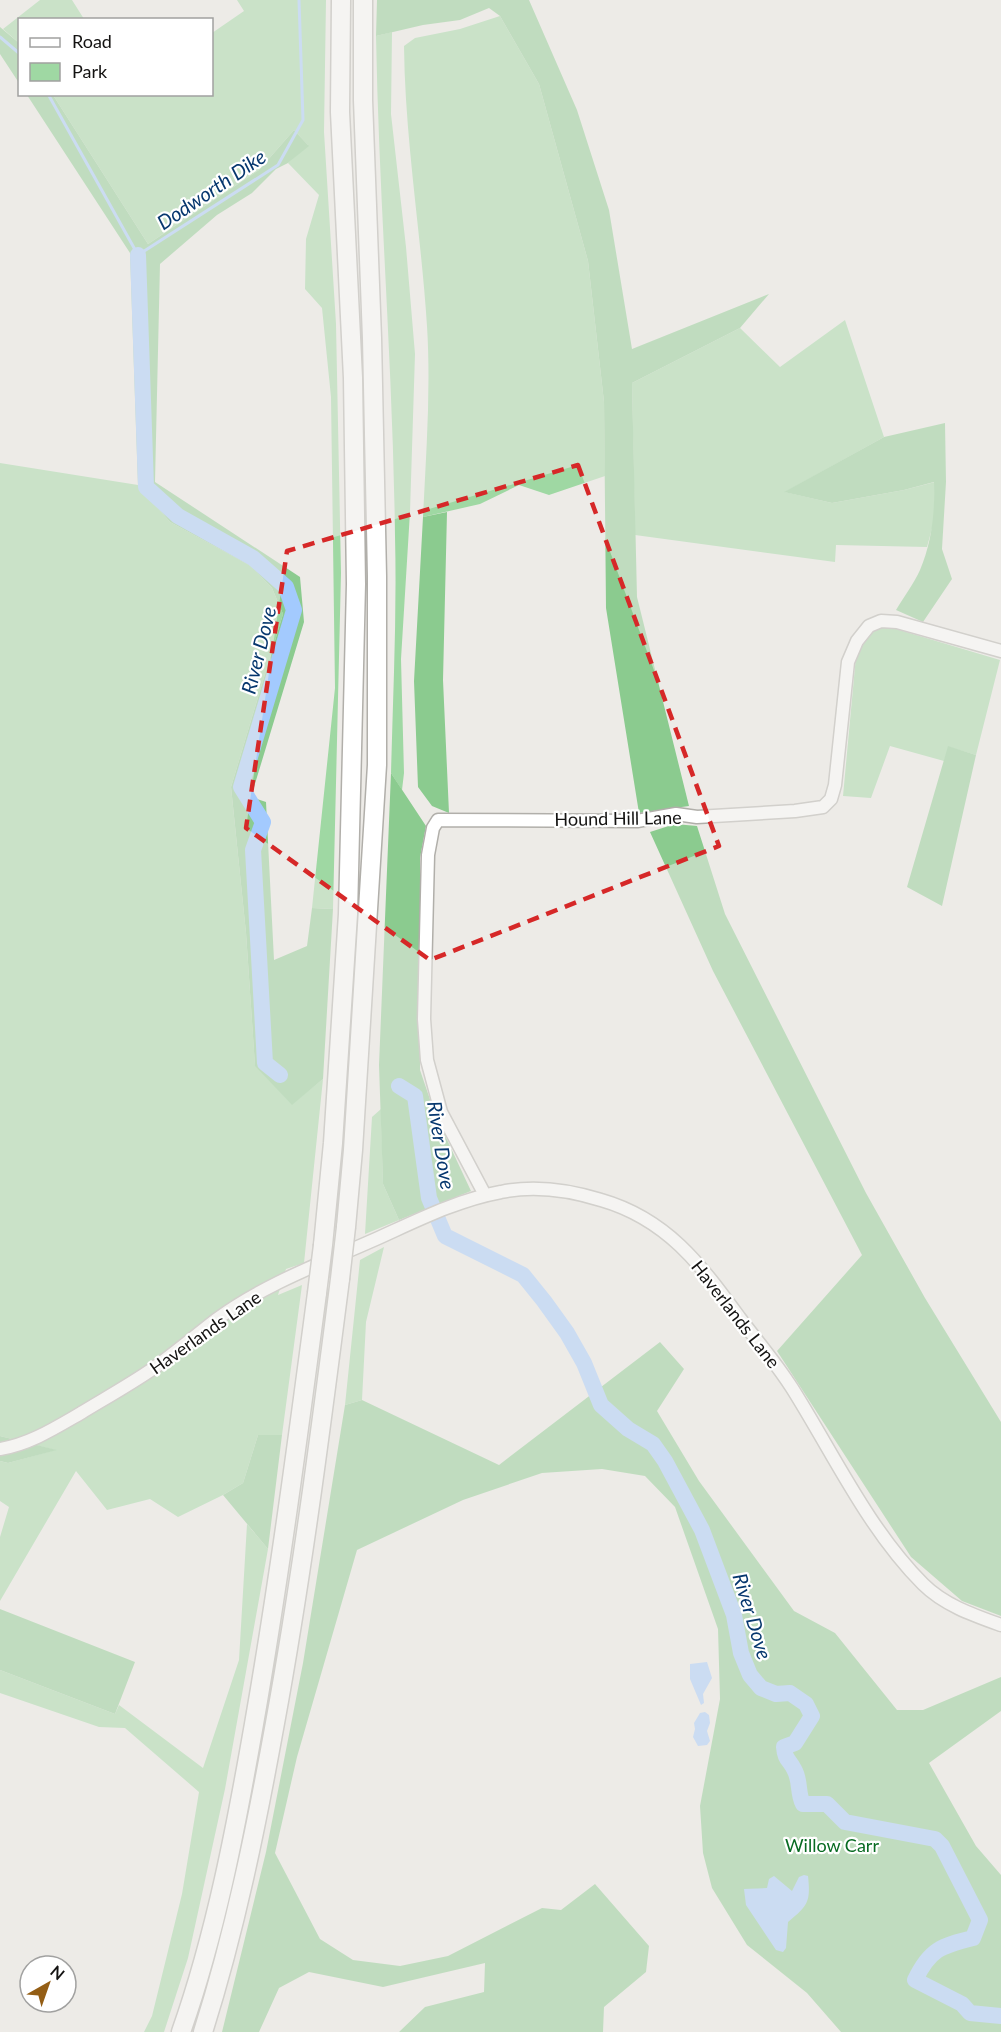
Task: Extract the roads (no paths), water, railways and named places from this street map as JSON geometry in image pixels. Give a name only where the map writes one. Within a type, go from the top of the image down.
[{"type":"highway","points":[[181,2032],[208,1946],[246,1771],[280,1562],[317,1293],[333,1132],[348,914],[356,618],[353,378],[340,112],[341,0]]},
{"type":"highway","points":[[203,2032],[238,1911],[293,1619],[320,1437],[346,1227],[353,1150],[377,765],[377,576],[372,338],[363,100],[363,0]]},
{"type":"street","name":"Hound Hill Lane","points":[[484,1195],[441,1112],[427,1060],[424,1019],[428,855],[433,828],[438,820],[647,819],[676,814],[697,817],[823,807],[831,799],[835,785],[848,662],[857,641],[869,626],[881,621],[897,622],[1001,651]]},
{"type":"street","name":"Haverlands Lane","points":[[0,1449],[42,1436],[152,1370],[219,1318],[280,1281],[445,1209],[484,1195],[504,1191],[539,1189],[574,1193],[627,1209],[660,1228],[708,1274],[767,1352],[792,1389],[830,1454],[903,1562],[924,1585],[944,1600],[959,1609],[1001,1625]]},
{"type":"water","points":[[707,1662],[712,1678],[703,1694],[704,1703],[701,1705],[690,1679],[690,1664]]},
{"type":"water","points":[[705,1712],[709,1715],[710,1723],[707,1731],[710,1741],[707,1745],[698,1746],[693,1737],[694,1723],[700,1713]]},
{"type":"water","points":[[774,1876],[792,1891],[799,1877],[808,1876],[808,1898],[800,1912],[788,1922],[786,1948],[783,1952],[776,1950],[746,1905],[744,1889],[767,1888],[769,1879]]},
{"type":"waterway","name":"Dodworth Dike","points":[[49,96],[138,255],[278,165],[303,120],[299,0]]},
{"type":"waterway","points":[[0,37],[18,52]]},
{"type":"waterway","name":"River Dove","points":[[138,255],[146,487],[178,516],[253,558],[286,587],[294,610],[241,787],[263,822],[253,850],[265,1063],[280,1075]]},
{"type":"waterway","name":"River Dove","points":[[399,1086],[415,1096],[429,1198],[445,1236],[523,1275],[544,1301],[567,1333],[584,1363],[601,1405],[628,1429],[653,1444],[665,1461],[702,1530],[734,1615],[741,1653],[750,1675],[761,1688],[776,1694],[790,1693],[806,1704],[812,1716],[795,1743],[784,1747],[786,1757],[796,1773],[803,1804],[827,1804],[845,1822],[935,1839],[942,1846],[980,1920],[973,1938],[938,1950],[926,1961],[915,1980],[962,2004],[970,2013],[1001,2016]]},
{"type":"park label","name":"Willow Carr","points":[[832,1845]]}]
